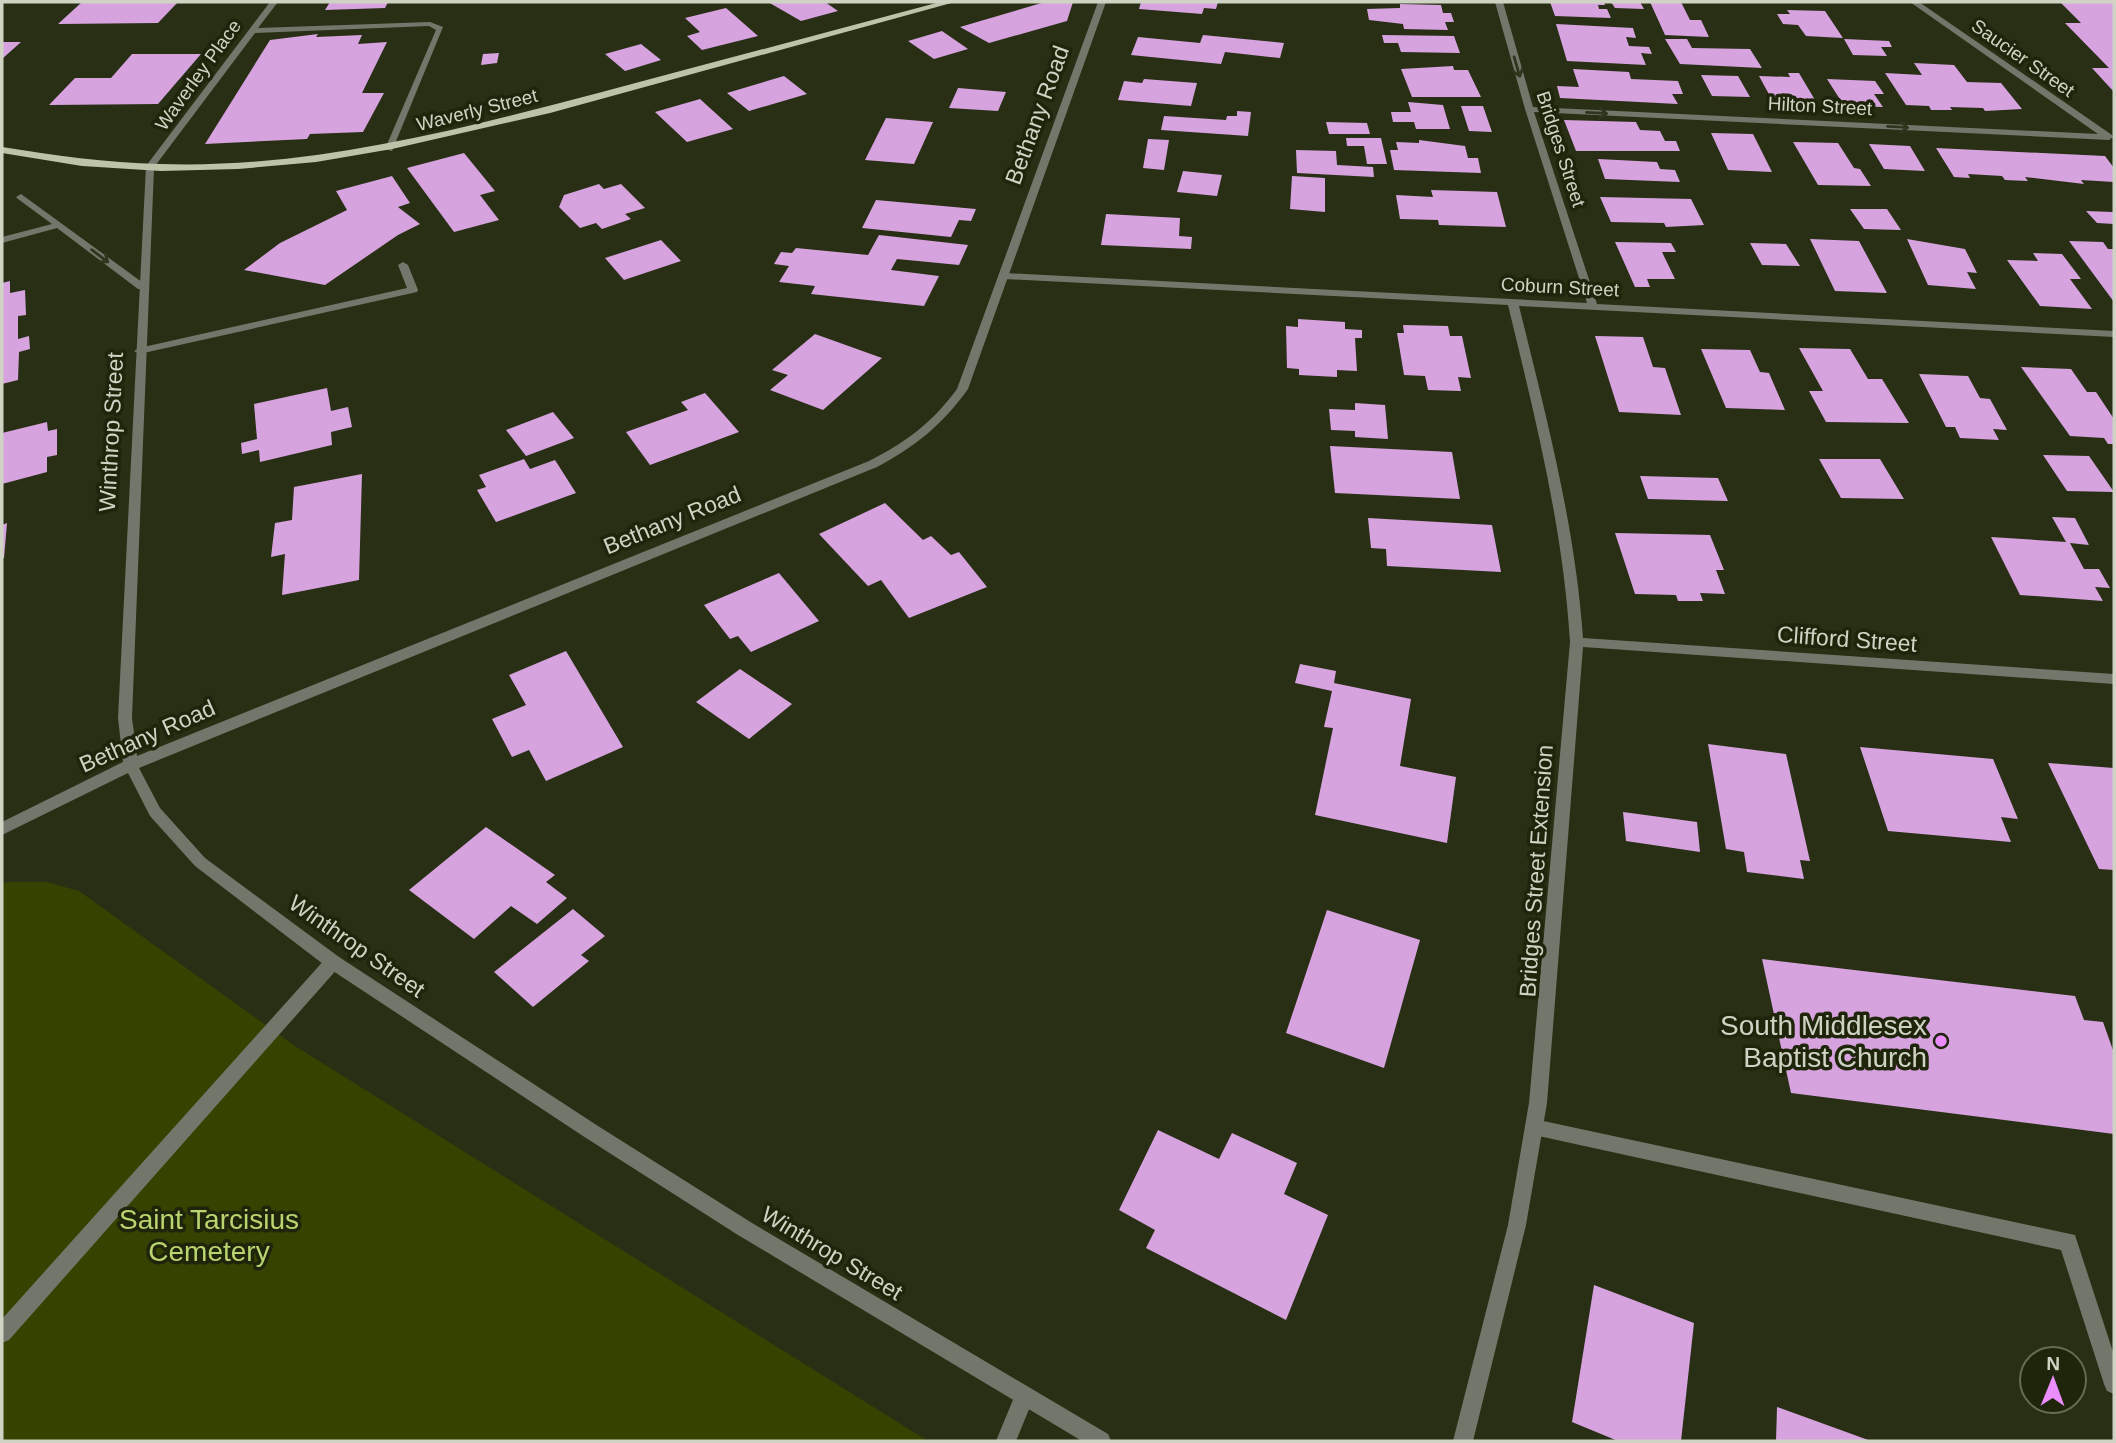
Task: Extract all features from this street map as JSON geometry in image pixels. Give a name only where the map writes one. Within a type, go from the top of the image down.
[{"type":"main road","name":"Waverly Street","points":[[2,150],[64,162],[149,168],[261,166],[389,149],[511,121],[950,2]]},
{"type":"street","name":"Waverley Place","points":[[149,168],[274,2]]},
{"type":"street","name":"Bethany Road","points":[[2,829],[131,765],[873,464],[914,443],[942,418],[962,389],[1102,2]]},
{"type":"street","name":"Bridges Street","points":[[1499,2],[1529,109],[1593,307]]},
{"type":"street","name":"Saucier Street","points":[[1914,2],[2112,139]]},
{"type":"street","points":[[251,30],[430,24],[440,29],[389,149]]},
{"type":"street","name":"Hilton Street","points":[[1529,109],[2112,139]]},
{"type":"street","name":"Winthrop Street","points":[[149,168],[125,656],[125,718],[131,765],[155,812],[200,862],[333,962],[733,1222],[1101,1441]]},
{"type":"street","points":[[21,197],[142,287]]},
{"type":"street","points":[[2,240],[59,225]]},
{"type":"street","points":[[139,351],[413,290],[403,265]]},
{"type":"street","name":"Coburn Street","points":[[1004,276],[2114,334]]},
{"type":"street","name":"Bridges Street Extension","points":[[1463,1441],[1517,1225],[1534,1127],[1549,1008],[1577,642],[1575,587],[1567,537],[1513,303]]},
{"type":"street","name":"Clifford Street","points":[[1577,642],[2114,678]]},
{"type":"street","points":[[2,1333],[333,962]]},
{"type":"street","points":[[1534,1127],[2068,1242],[2114,1384]]},
{"type":"street","points":[[1006,1441],[1024,1397]]},
{"type":"green space","name":"Saint Tarcisius Cemetery","points":[[47,882],[79,891],[295,1046],[928,1441],[2,1441],[2,883]]},
{"type":"building","points":[[82,2],[178,2],[158,23],[58,24]]},
{"type":"building","points":[[330,2],[388,2],[385,8],[325,10]]},
{"type":"building","points":[[768,2],[825,2],[838,11],[801,21]]},
{"type":"building","points":[[1045,2],[1073,2],[1067,21],[989,43],[960,27]]},
{"type":"building","points":[[1141,2],[1218,2],[1216,9],[1204,8],[1202,14],[1139,9]]},
{"type":"building","points":[[1550,2],[1604,2],[1605,5],[1598,5],[1599,9],[1607,9],[1611,18],[1555,16]]},
{"type":"building","points":[[1611,2],[1640,2],[1644,9],[1615,8]]},
{"type":"building","points":[[1650,2],[1681,2],[1690,20],[1701,20],[1709,37],[1665,35]]},
{"type":"building","points":[[2060,2],[2114,2],[2114,92],[2092,68],[2109,68],[2065,23],[2081,23]]},
{"type":"building","points":[[1400,4],[1441,5],[1443,13],[1451,13],[1454,22],[1445,22],[1448,30],[1404,29],[1403,24],[1369,20],[1367,9],[1400,8]]},
{"type":"building","points":[[726,8],[758,36],[702,50],[687,36],[700,32],[685,18]]},
{"type":"building","points":[[1787,10],[1825,11],[1843,38],[1806,36],[1798,25],[1783,24],[1777,14],[1790,14]]},
{"type":"building","points":[[1556,24],[1633,28],[1636,38],[1626,37],[1629,46],[1649,47],[1652,54],[1641,53],[1646,65],[1567,61]]},
{"type":"building","points":[[942,31],[968,49],[934,59],[908,41]]},
{"type":"building","points":[[318,34],[316,37],[362,35],[358,44],[387,42],[362,93],[384,93],[363,132],[310,134],[307,139],[205,144],[270,40]]},
{"type":"building","points":[[1203,35],[1284,43],[1280,58],[1225,52],[1221,64],[1131,55],[1138,37],[1200,43]]},
{"type":"building","points":[[1382,35],[1454,36],[1460,53],[1401,52],[1398,43],[1384,43]]},
{"type":"building","points":[[1665,39],[1687,39],[1692,48],[1750,49],[1762,68],[1680,64]]},
{"type":"building","points":[[1844,39],[1889,41],[1892,47],[1881,47],[1887,56],[1853,55]]},
{"type":"building","points":[[2,42],[21,42],[2,59]]},
{"type":"building","points":[[641,44],[661,60],[625,71],[605,54]]},
{"type":"building","points":[[499,53],[497,63],[481,65],[483,54]]},
{"type":"building","points":[[132,54],[201,54],[158,104],[49,105],[75,78],[111,78]]},
{"type":"building","points":[[1914,63],[1954,65],[1967,82],[2001,83],[2022,109],[1985,111],[1983,108],[1950,107],[1952,110],[1931,110],[1929,106],[1906,105],[1885,73],[1922,75]]},
{"type":"building","points":[[1453,66],[1454,70],[1468,70],[1481,97],[1412,97],[1401,69]]},
{"type":"building","points":[[1573,69],[1629,72],[1631,79],[1678,81],[1683,94],[1672,94],[1678,104],[1560,98],[1557,86],[1579,87]]},
{"type":"building","points":[[1788,73],[1799,73],[1815,100],[1771,98],[1759,76],[1790,77]]},
{"type":"building","points":[[1701,75],[1738,76],[1750,97],[1712,96]]},
{"type":"building","points":[[784,76],[807,94],[749,111],[727,93]]},
{"type":"building","points":[[1144,79],[1197,83],[1191,106],[1118,100],[1124,81],[1142,83]]},
{"type":"building","points":[[1827,79],[1875,81],[1884,94],[1874,94],[1883,107],[1851,106],[1848,101],[1841,101]]},
{"type":"building","points":[[958,88],[1006,92],[998,111],[949,108]]},
{"type":"building","points":[[700,99],[733,129],[687,142],[655,112]]},
{"type":"building","points":[[1408,102],[1443,105],[1450,129],[1416,129],[1414,122],[1393,122],[1391,112],[1411,112]]},
{"type":"building","points":[[1461,106],[1483,106],[1492,132],[1469,131]]},
{"type":"building","points":[[1237,111],[1251,112],[1248,136],[1161,130],[1164,116],[1226,120],[1227,116],[1237,116]]},
{"type":"building","points":[[886,118],[933,122],[914,164],[865,160]]},
{"type":"building","points":[[1564,120],[1636,122],[1640,130],[1660,131],[1665,141],[1676,141],[1680,151],[1576,151]]},
{"type":"building","points":[[1326,122],[1367,123],[1370,134],[1329,134]]},
{"type":"building","points":[[1711,133],[1753,134],[1772,172],[1728,170]]},
{"type":"building","points":[[1346,138],[1381,138],[1387,164],[1367,164],[1364,146],[1347,146]]},
{"type":"building","points":[[1148,139],[1169,140],[1164,170],[1143,168]]},
{"type":"building","points":[[1419,140],[1465,146],[1468,158],[1478,158],[1481,173],[1394,170],[1390,150],[1398,150],[1396,142],[1419,143]]},
{"type":"building","points":[[1793,142],[1838,143],[1854,168],[1860,169],[1871,186],[1818,185]]},
{"type":"building","points":[[1869,144],[1910,146],[1925,171],[1884,169]]},
{"type":"building","points":[[1936,148],[2105,156],[2114,168],[2114,182],[2081,180],[2084,184],[2025,177],[2028,181],[2005,180],[2002,176],[1968,174],[1970,178],[1954,177]]},
{"type":"building","points":[[1296,150],[1336,151],[1337,165],[1373,167],[1374,177],[1297,173]]},
{"type":"building","points":[[464,153],[495,191],[480,195],[499,220],[454,232],[407,168]]},
{"type":"building","points":[[1598,159],[1657,162],[1660,169],[1675,170],[1680,182],[1605,179]]},
{"type":"building","points":[[1183,171],[1222,175],[1217,196],[1177,192]]},
{"type":"building","points":[[392,176],[410,203],[398,207],[420,224],[398,235],[325,285],[244,270],[280,243],[347,210],[336,191]]},
{"type":"building","points":[[1292,176],[1325,178],[1325,212],[1290,209]]},
{"type":"building","points":[[599,184],[604,189],[621,184],[645,208],[625,214],[631,219],[602,229],[596,223],[580,228],[559,207],[564,195]]},
{"type":"building","points":[[1431,190],[1497,192],[1506,227],[1439,225],[1438,220],[1400,219],[1396,195],[1433,197]]},
{"type":"building","points":[[1600,197],[1691,199],[1704,225],[1666,227],[1664,223],[1611,222]]},
{"type":"building","points":[[876,200],[976,209],[971,221],[959,220],[951,237],[862,228]]},
{"type":"building","points":[[1850,209],[1887,209],[1901,230],[1864,229]]},
{"type":"building","points":[[2086,211],[2113,212],[2114,224],[2097,223]]},
{"type":"building","points":[[1106,214],[1180,218],[1179,236],[1192,237],[1191,249],[1101,245]]},
{"type":"building","points":[[879,235],[968,245],[959,265],[897,259],[891,270],[939,276],[924,306],[811,294],[815,286],[779,282],[789,266],[774,264],[781,252],[792,253],[796,248],[868,255]]},
{"type":"building","points":[[1810,239],[1859,241],[1887,293],[1835,291]]},
{"type":"building","points":[[1907,239],[1965,249],[1977,273],[1967,272],[1976,289],[1928,285]]},
{"type":"building","points":[[661,240],[681,261],[624,280],[605,258]]},
{"type":"building","points":[[2069,241],[2103,242],[2108,249],[2114,249],[2114,302]]},
{"type":"building","points":[[1615,242],[1671,243],[1676,252],[1662,252],[1675,279],[1647,279],[1650,287],[1635,287]]},
{"type":"building","points":[[1750,243],[1786,244],[1800,266],[1762,265]]},
{"type":"building","points":[[2033,253],[2062,254],[2081,279],[2070,279],[2092,309],[2040,306],[2007,260],[2038,261]]},
{"type":"building","points":[[10,281],[10,293],[25,290],[26,315],[18,316],[18,339],[29,336],[30,349],[19,352],[18,380],[2,384],[2,283]]},
{"type":"building","points":[[1298,319],[1345,322],[1345,329],[1362,330],[1362,338],[1355,338],[1357,371],[1337,370],[1337,377],[1299,375],[1299,369],[1287,368],[1286,326],[1298,327]]},
{"type":"building","points":[[1403,325],[1448,326],[1450,336],[1462,336],[1471,378],[1458,377],[1461,391],[1428,390],[1425,376],[1404,375],[1397,333],[1404,333]]},
{"type":"building","points":[[815,334],[882,358],[823,410],[770,390],[788,375],[772,370]]},
{"type":"building","points":[[1595,336],[1643,337],[1653,367],[1665,368],[1681,415],[1619,412]]},
{"type":"building","points":[[1799,348],[1850,349],[1868,379],[1882,379],[1909,423],[1826,422],[1809,391],[1823,391]]},
{"type":"building","points":[[1701,349],[1750,350],[1760,372],[1769,373],[1785,410],[1726,408]]},
{"type":"building","points":[[2021,367],[2071,369],[2087,392],[2096,392],[2114,419],[2114,444],[2108,444],[2104,438],[2070,436]]},
{"type":"building","points":[[1919,374],[1968,376],[1980,398],[1990,399],[2007,430],[1993,429],[1999,440],[1960,438],[1955,427],[1946,427]]},
{"type":"building","points":[[327,388],[331,411],[348,407],[352,427],[331,432],[332,445],[260,462],[259,450],[242,454],[241,443],[257,439],[254,404]]},
{"type":"building","points":[[705,393],[739,432],[650,465],[626,432],[688,410],[681,402]]},
{"type":"building","points":[[1355,403],[1385,405],[1388,439],[1355,437],[1355,431],[1331,430],[1329,409],[1355,410]]},
{"type":"building","points":[[553,412],[574,438],[526,456],[506,430]]},
{"type":"building","points":[[47,422],[48,431],[57,429],[57,455],[47,457],[47,472],[2,484],[2,433]]},
{"type":"building","points":[[1330,446],[1452,452],[1460,499],[1335,493]]},
{"type":"building","points":[[2043,455],[2089,456],[2114,492],[2067,491]]},
{"type":"building","points":[[524,459],[530,469],[555,460],[576,493],[496,522],[477,490],[486,487],[479,475]]},
{"type":"building","points":[[1819,459],[1880,459],[1904,499],[1841,498]]},
{"type":"building","points":[[362,474],[359,580],[282,595],[285,554],[271,557],[275,523],[292,520],[294,487]]},
{"type":"building","points":[[1640,476],[1718,478],[1728,501],[1648,499]]},
{"type":"building","points":[[885,503],[923,540],[931,536],[951,555],[959,552],[987,587],[909,618],[881,580],[868,586],[819,534]]},
{"type":"building","points":[[2052,517],[2075,518],[2089,545],[2070,543],[2084,569],[2099,569],[2110,588],[2095,587],[2103,601],[2020,595],[1991,537],[2066,542]]},
{"type":"building","points":[[1368,518],[1492,525],[1501,572],[1387,566],[1386,549],[1371,548]]},
{"type":"building","points":[[7,523],[4,558],[2,558],[2,525]]},
{"type":"building","points":[[1615,533],[1710,535],[1724,570],[1716,570],[1725,594],[1700,593],[1703,601],[1678,601],[1676,595],[1635,594]]},
{"type":"building","points":[[779,573],[819,621],[751,652],[738,636],[730,639],[704,605]]},
{"type":"building","points":[[566,651],[623,747],[546,781],[529,750],[512,757],[492,719],[526,705],[509,675]]},
{"type":"building","points":[[1300,664],[1336,671],[1334,683],[1411,699],[1400,766],[1456,777],[1447,843],[1315,815],[1333,728],[1324,727],[1332,691],[1295,683]]},
{"type":"building","points":[[740,669],[792,704],[749,739],[696,702]]},
{"type":"building","points":[[1708,744],[1786,754],[1810,861],[1800,860],[1804,879],[1747,872],[1744,852],[1726,849]]},
{"type":"building","points":[[1860,747],[1993,759],[2018,819],[2001,817],[2011,842],[1888,831]]},
{"type":"building","points":[[2048,763],[2114,768],[2114,870],[2099,869]]},
{"type":"building","points":[[1623,812],[1697,822],[1700,852],[1626,841]]},
{"type":"building","points":[[486,827],[555,875],[546,882],[567,898],[537,924],[511,906],[474,939],[409,890]]},
{"type":"building","points":[[573,909],[605,936],[581,955],[589,961],[533,1007],[494,972]]},
{"type":"building","points":[[1327,910],[1420,940],[1384,1068],[1286,1033]]},
{"type":"building","points":[[1762,959],[2075,996],[2084,1020],[2103,1022],[2114,1053],[2114,1134],[1791,1093]]},
{"type":"building","points":[[1158,1130],[1219,1159],[1232,1133],[1297,1163],[1284,1194],[1328,1215],[1286,1320],[1146,1248],[1155,1230],[1119,1210]]},
{"type":"building","points":[[1594,1285],[1694,1323],[1681,1441],[1618,1441],[1572,1422]]},
{"type":"building","points":[[1777,1407],[1871,1441],[1776,1441]]},
{"type":"place","name":"South Middlesex Baptist Church","points":[[1941,1041]]}]
